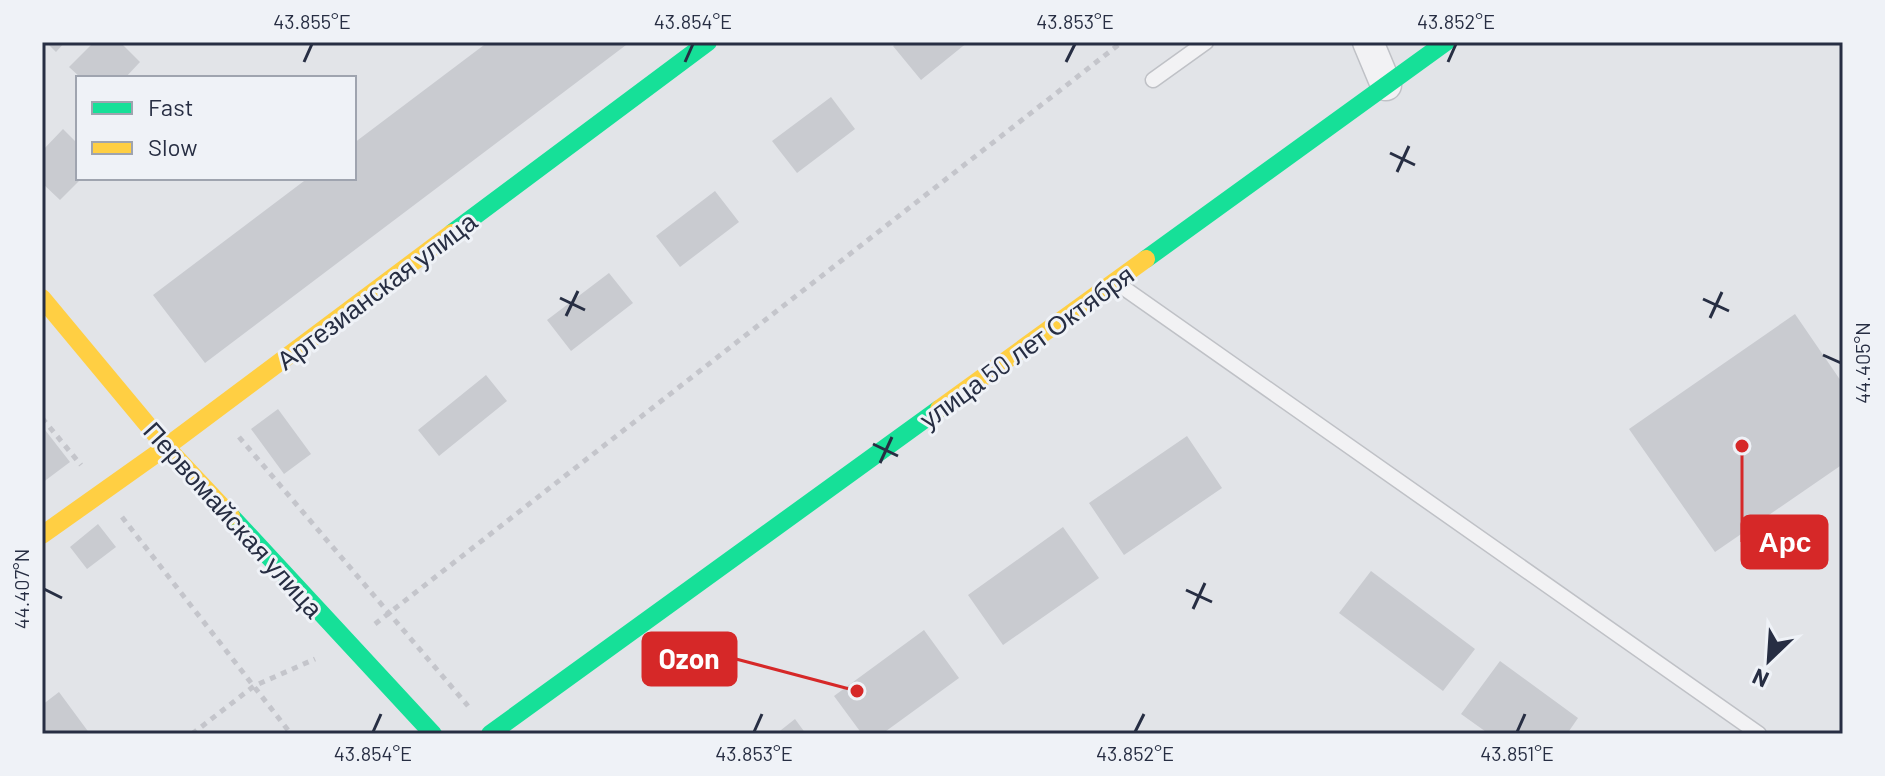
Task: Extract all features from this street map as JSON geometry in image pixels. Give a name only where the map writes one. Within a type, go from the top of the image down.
[{"type":"main road","name":"Артезианская улица","points":[[42,535],[166,447],[708,42]]},
{"type":"main road","name":"улица 50 лет Октября","points":[[491,733],[1446,42]]},
{"type":"main road","name":"Первомайская улица","points":[[42,298],[166,447],[433,734]]},
{"type":"street","points":[[1368,42],[1386,85]]},
{"type":"lane","points":[[1153,80],[1206,42]]},
{"type":"lane","points":[[1115,282],[1759,734]]},
{"type":"path","points":[[192,734],[254,686],[349,644],[1122,42]]},
{"type":"path","points":[[216,409],[491,733]]},
{"type":"path","points":[[42,418],[291,734]]},
{"type":"building","points":[[46,42],[65,42],[56,52]]},
{"type":"building","points":[[94,42],[120,42],[140,62],[127,76],[79,76],[69,67]]},
{"type":"building","points":[[488,42],[630,42],[205,363],[153,295],[305,180],[356,180],[356,141]]},
{"type":"building","points":[[898,42],[968,42],[921,80],[893,46]]},
{"type":"building","points":[[831,97],[855,129],[797,173],[772,141]]},
{"type":"building","points":[[63,129],[76,142],[76,180],[80,180],[60,200],[42,183],[42,151]]},
{"type":"building","points":[[715,191],[739,222],[680,267],[656,236]]},
{"type":"building","points":[[609,273],[633,303],[571,351],[547,320]]},
{"type":"building","points":[[1795,314],[1843,384],[1843,464],[1715,552],[1629,429]]},
{"type":"building","points":[[486,375],[507,401],[439,456],[418,430]]},
{"type":"building","points":[[278,409],[311,454],[284,474],[251,429]]},
{"type":"building","points":[[42,426],[70,462],[42,483]]},
{"type":"building","points":[[1187,436],[1222,488],[1124,555],[1089,503]]},
{"type":"building","points":[[98,524],[116,547],[87,569],[70,547]]},
{"type":"building","points":[[1063,527],[1099,578],[1003,645],[968,595]]},
{"type":"building","points":[[1371,571],[1475,649],[1443,691],[1339,613]]},
{"type":"building","points":[[924,630],[959,678],[882,734],[862,734],[834,696]]},
{"type":"building","points":[[1500,661],[1578,718],[1567,734],[1489,734],[1461,714]]},
{"type":"building","points":[[59,692],[90,734],[42,734],[42,705]]},
{"type":"building","points":[[795,719],[806,734],[776,734]]},
{"type":"traffic: fast","points":[[452,233],[708,42]]},
{"type":"traffic: fast","points":[[1146,259],[1446,42]]},
{"type":"traffic: fast","points":[[490,734],[939,409]]},
{"type":"traffic: fast","points":[[231,516],[433,734]]},
{"type":"traffic: slow","points":[[42,535],[166,447],[452,233]]},
{"type":"traffic: slow","points":[[939,409],[1146,259]]},
{"type":"traffic: slow","points":[[42,298],[166,447],[231,516]]},
{"type":"place","name":"Арс","points":[[1742,446]]},
{"type":"place","name":"Ozon","points":[[857,691]]}]
